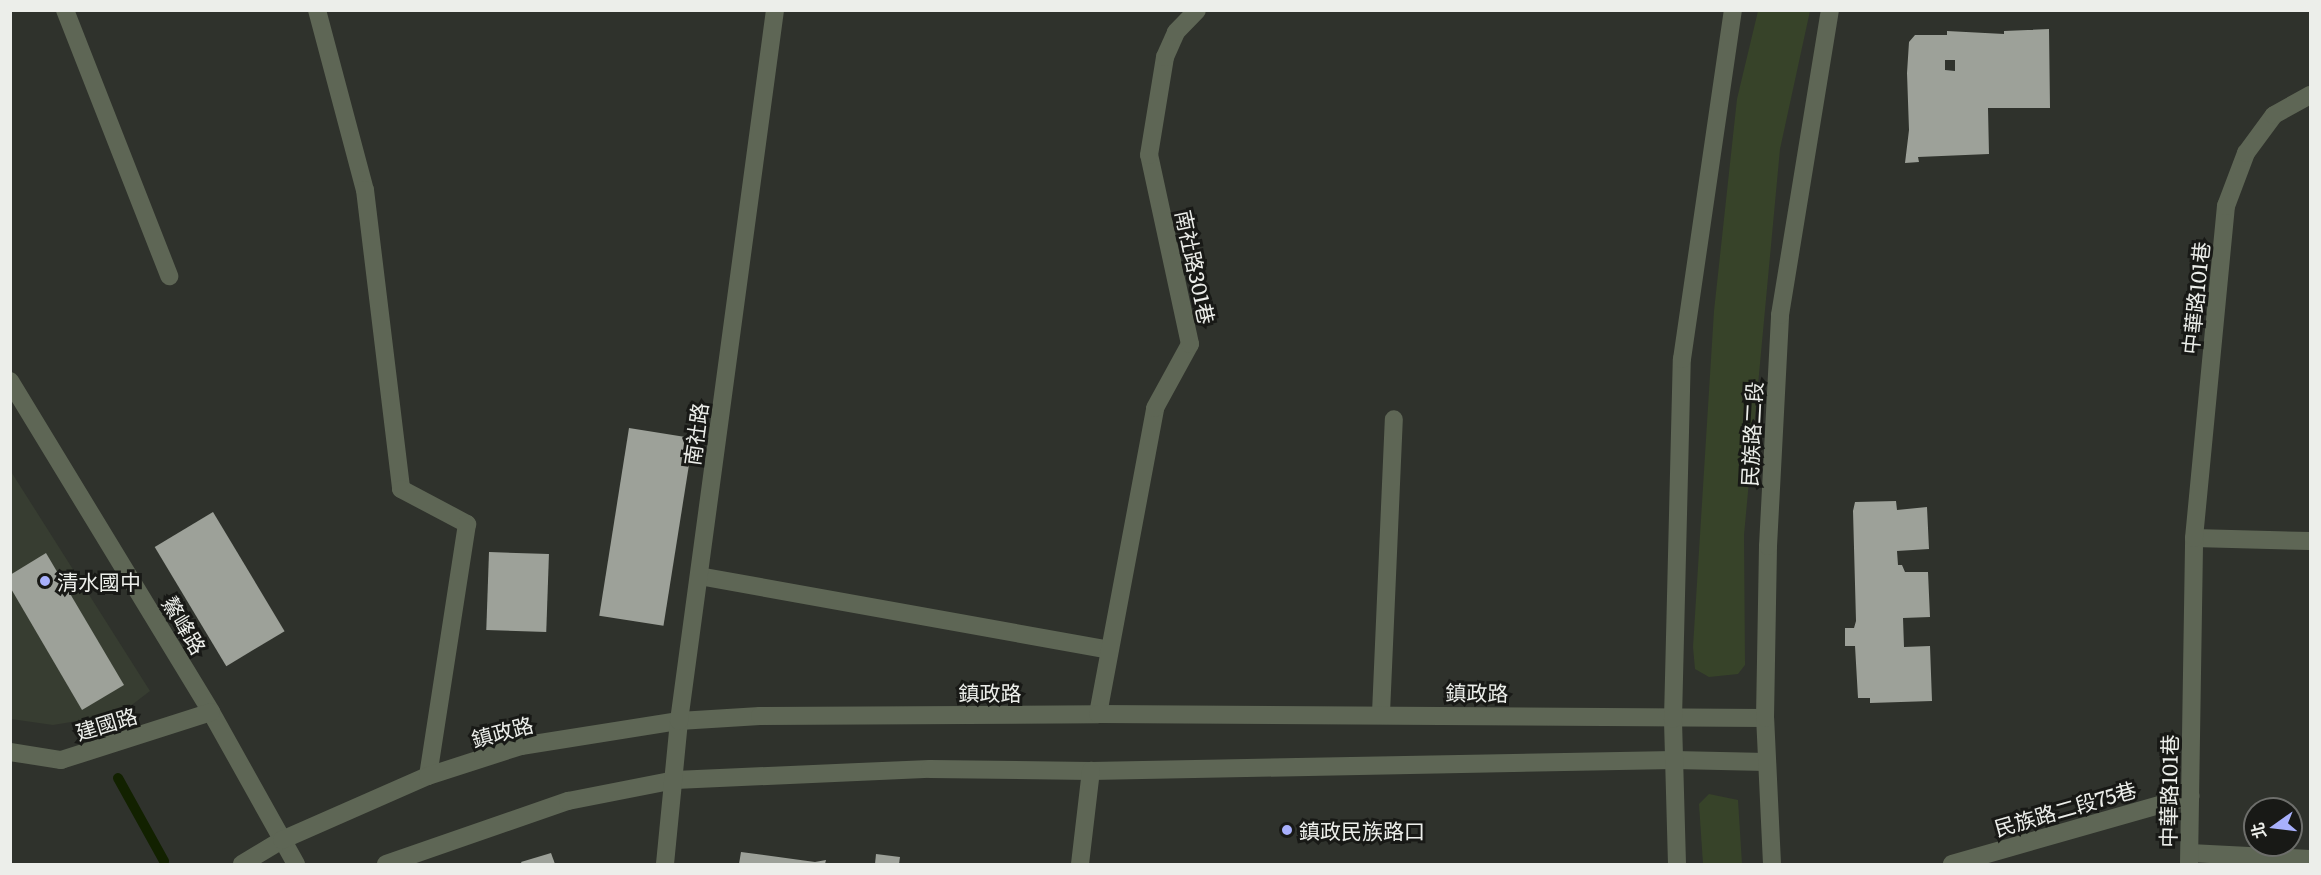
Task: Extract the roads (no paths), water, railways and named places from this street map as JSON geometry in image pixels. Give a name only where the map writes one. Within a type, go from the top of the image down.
[{"type":"street","points":[[64,10],[169,276]]},
{"type":"street","points":[[317,10],[365,190],[400,489],[466,524],[428,776]]},
{"type":"street","name":"南社路","points":[[665,864],[679,722],[775,10]]},
{"type":"street","name":"南社路301巷","points":[[1098,714],[1155,408],[1190,344],[1149,155],[1166,57],[1176,32],[1197,10]]},
{"type":"street","points":[[1677,864],[1673,719],[1682,359],[1733,10]]},
{"type":"street","name":"民族路二段","points":[[1772,864],[1765,718],[1768,546],[1780,315],[1830,10]]},
{"type":"street","name":"中華路101巷","points":[[2190,859],[2194,538],[2226,206],[2246,153],[2274,115],[2310,95]]},
{"type":"street","name":"鰲峰路","points":[[10,381],[211,712],[296,864]]},
{"type":"street","points":[[1382,713],[1394,419]]},
{"type":"street","points":[[2194,538],[2310,541]]},
{"type":"street","points":[[699,576],[1109,650]]},
{"type":"street","name":"建國路","points":[[10,752],[61,760],[211,712]]},
{"type":"street","name":"鎮政路","points":[[242,864],[282,840],[428,776],[521,746],[679,722],[760,716],[1098,714],[1382,713],[1673,719],[1765,718]]},
{"type":"street","points":[[386,864],[568,801],[675,780],[930,769],[1091,771],[1674,760],[1767,762]]},
{"type":"street","points":[[1080,864],[1091,771]]},
{"type":"street","name":"民族路二段75巷","points":[[1953,864],[2190,796]]},
{"type":"street","points":[[2190,859],[2310,859]]},
{"type":"waterway","points":[[118,778],[164,861]]},
{"type":"place","name":"清水國中","points":[[45,581]]},
{"type":"place","name":"鎮政民族路口","points":[[1287,830]]}]
